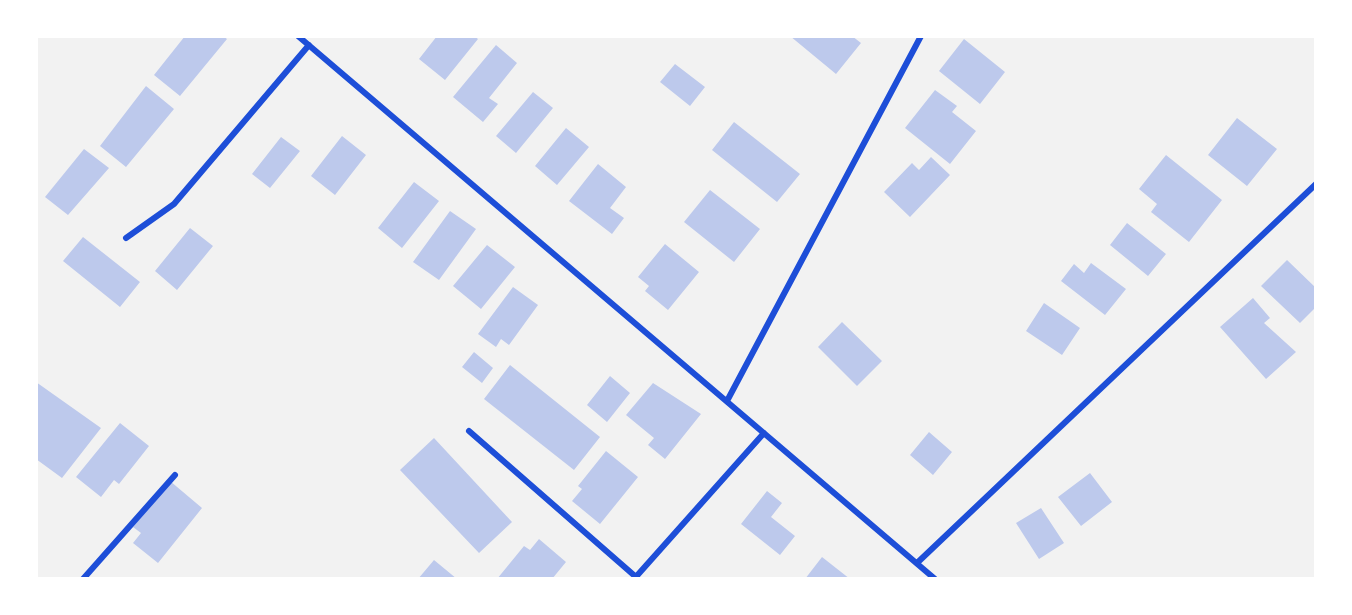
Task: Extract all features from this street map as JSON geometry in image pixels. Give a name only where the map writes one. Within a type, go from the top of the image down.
[{"type":"street","points":[[298,36],[936,579]]},
{"type":"street","points":[[727,401],[921,36]]},
{"type":"street","points":[[126,238],[174,204],[309,45]]},
{"type":"street","points":[[916,563],[1316,184]]},
{"type":"street","points":[[469,431],[635,578],[764,433]]},
{"type":"street","points":[[83,579],[175,475]]},
{"type":"building","points":[[185,36],[223,36],[227,39],[180,96],[154,75]]},
{"type":"building","points":[[437,36],[474,36],[478,39],[445,80],[419,59]]},
{"type":"building","points":[[790,36],[852,36],[861,43],[836,74]]},
{"type":"building","points":[[964,39],[1005,72],[980,104],[939,71]]},
{"type":"building","points":[[496,45],[517,63],[489,98],[498,104],[483,122],[453,97]]},
{"type":"building","points":[[675,64],[705,87],[690,106],[660,82]]},
{"type":"building","points":[[146,86],[174,109],[126,167],[100,146]]},
{"type":"building","points":[[935,90],[957,106],[952,112],[976,131],[950,164],[905,128]]},
{"type":"building","points":[[533,92],[553,108],[516,153],[496,136]]},
{"type":"building","points":[[1237,118],[1277,149],[1247,186],[1208,155]]},
{"type":"building","points":[[734,122],[800,174],[777,202],[712,150]]},
{"type":"building","points":[[566,128],[589,147],[557,185],[535,166]]},
{"type":"building","points":[[342,136],[366,155],[335,195],[311,176]]},
{"type":"building","points":[[281,137],[300,151],[270,188],[252,174]]},
{"type":"building","points":[[84,149],[109,168],[68,215],[45,197]]},
{"type":"building","points":[[1166,155],[1222,200],[1189,242],[1151,212],[1157,204],[1139,189]]},
{"type":"building","points":[[931,157],[950,175],[910,217],[884,192],[912,163],[919,170]]},
{"type":"building","points":[[598,164],[626,187],[610,208],[624,218],[612,234],[569,201]]},
{"type":"building","points":[[414,182],[439,201],[402,248],[378,228]]},
{"type":"building","points":[[710,190],[760,229],[734,262],[684,222]]},
{"type":"building","points":[[450,211],[476,229],[439,280],[413,262]]},
{"type":"building","points":[[1127,223],[1166,254],[1148,276],[1110,245]]},
{"type":"building","points":[[190,228],[213,246],[177,290],[155,271]]},
{"type":"building","points":[[83,237],[140,282],[120,307],[63,261]]},
{"type":"building","points":[[665,244],[699,272],[668,310],[645,291],[649,286],[638,277]]},
{"type":"building","points":[[487,245],[515,267],[481,309],[453,286]]},
{"type":"building","points":[[1287,260],[1316,288],[1316,307],[1300,323],[1261,286]]},
{"type":"building","points":[[1091,263],[1126,289],[1105,315],[1061,281],[1074,264],[1084,273]]},
{"type":"building","points":[[513,287],[538,305],[509,345],[501,339],[496,347],[478,334]]},
{"type":"building","points":[[1253,298],[1270,318],[1264,323],[1296,352],[1266,379],[1220,327]]},
{"type":"building","points":[[1044,303],[1080,328],[1062,355],[1026,331]]},
{"type":"building","points":[[842,322],[882,361],[857,386],[818,347]]},
{"type":"building","points":[[474,352],[493,368],[482,383],[462,367]]},
{"type":"building","points":[[510,365],[600,437],[574,470],[484,399]]},
{"type":"building","points":[[610,376],[630,393],[607,422],[587,405]]},
{"type":"building","points":[[36,382],[101,428],[62,478],[36,459]]},
{"type":"building","points":[[653,383],[701,414],[665,459],[648,445],[654,438],[626,415]]},
{"type":"building","points":[[120,423],[149,446],[119,484],[114,480],[101,497],[76,477]]},
{"type":"building","points":[[929,432],[952,452],[933,475],[910,455]]},
{"type":"building","points":[[434,438],[512,522],[479,553],[400,470]]},
{"type":"building","points":[[606,451],[638,477],[600,524],[572,501],[582,489],[578,486]]},
{"type":"building","points":[[1090,473],[1112,502],[1081,526],[1058,497]]},
{"type":"building","points":[[170,481],[202,508],[158,563],[133,543],[141,533],[133,527]]},
{"type":"building","points":[[767,491],[782,503],[771,517],[795,536],[780,555],[741,524]]},
{"type":"building","points":[[1041,508],[1064,543],[1039,559],[1016,523]]},
{"type":"building","points":[[539,539],[566,562],[552,579],[497,579],[524,546],[530,550]]},
{"type":"building","points":[[822,557],[850,579],[805,579]]},
{"type":"building","points":[[434,560],[457,579],[418,579]]}]
